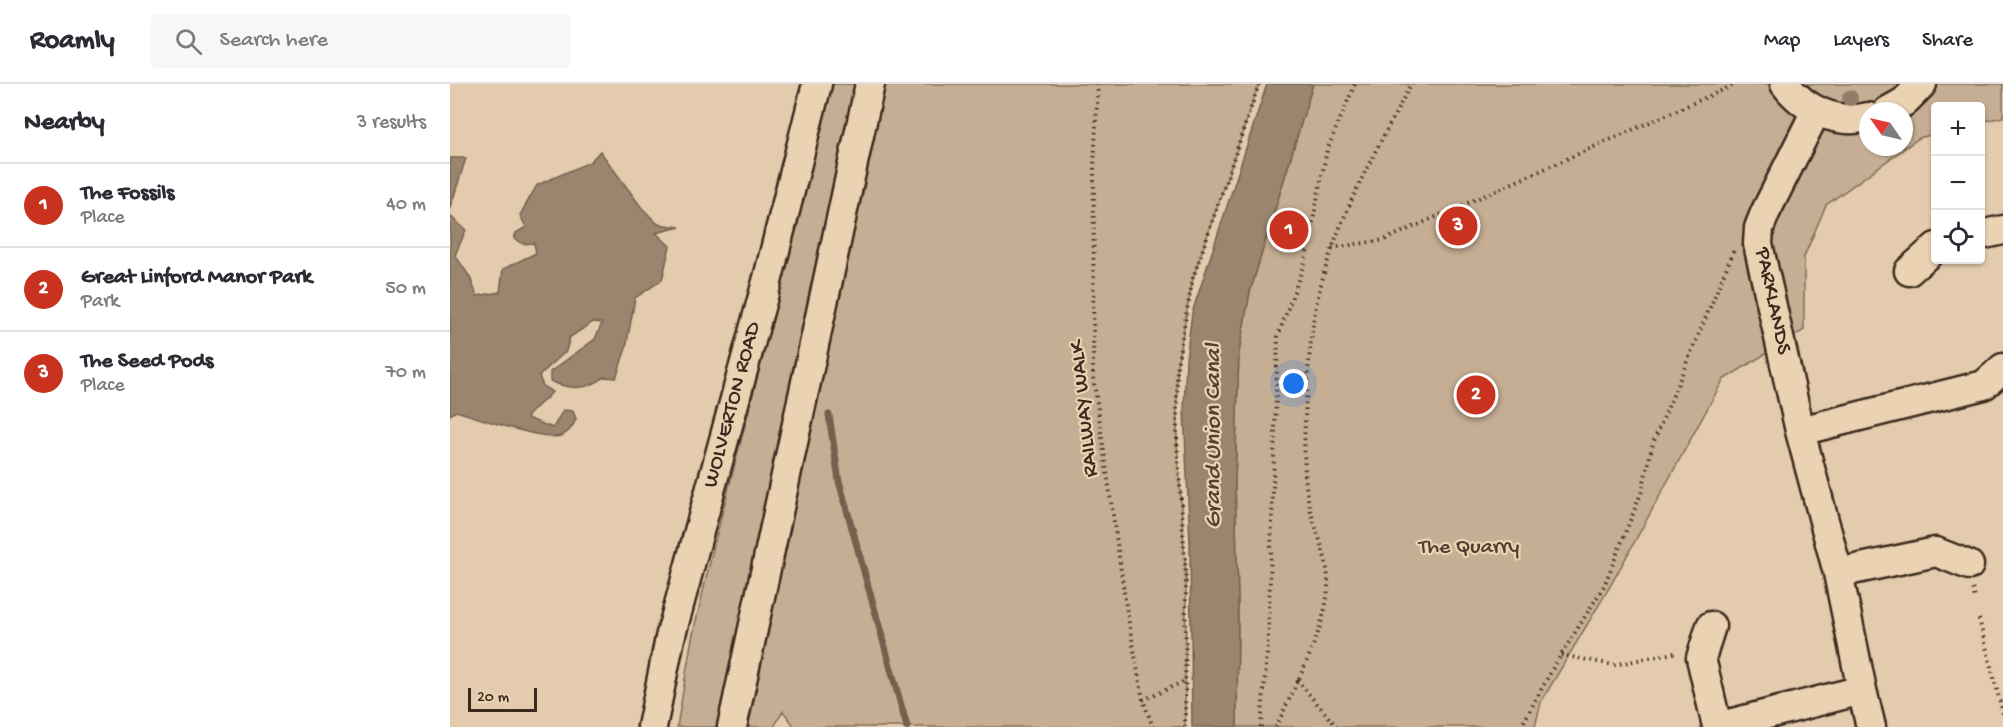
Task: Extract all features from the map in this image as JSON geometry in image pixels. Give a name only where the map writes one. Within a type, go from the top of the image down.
[{"type":"street","name":"WOLVERTON ROAD","points":[[652,727],[670,638],[768,279],[817,84]]},
{"type":"street","points":[[732,727],[870,84]]},
{"type":"street","points":[[1785,84],[1794,96],[1816,111],[1838,118],[1859,117]]},
{"type":"street","points":[[1904,102],[1922,84]]},
{"type":"street","name":"PARKLANDS","points":[[1816,111],[1765,213],[1759,228],[1758,244],[1800,431],[1838,573],[1871,727]]},
{"type":"street","points":[[1985,234],[2003,230]]},
{"type":"street","points":[[1909,271],[1931,251]]},
{"type":"street","points":[[1800,431],[1984,385],[2003,368]]},
{"type":"street","points":[[1838,573],[1936,552],[1969,565]]},
{"type":"street","points":[[1708,636],[1701,658],[1717,726],[1862,690]]},
{"type":"path","name":"RAILWAY WALK","points":[[1098,84],[1094,166],[1094,375],[1126,606],[1143,700],[1153,727]]},
{"type":"path","points":[[1185,727],[1186,576],[1177,442],[1178,365],[1193,278],[1259,84]]},
{"type":"path","points":[[1261,727],[1268,641],[1278,336],[1305,261],[1327,150],[1355,84]]},
{"type":"path","points":[[1276,727],[1323,614],[1328,583],[1324,553],[1308,498],[1305,468],[1311,339],[1321,285],[1332,248],[1361,180],[1411,84]]},
{"type":"path","points":[[1332,248],[1384,240],[1736,84]]},
{"type":"path","points":[[1521,727],[1604,586],[1629,529],[1642,491],[1653,443],[1737,242]]},
{"type":"path","points":[[1979,619],[2003,714]]},
{"type":"path","points":[[1561,656],[1614,665],[1708,636]]},
{"type":"path","points":[[1995,678],[2003,676]]},
{"type":"path","points":[[1297,680],[1337,727]]},
{"type":"path","points":[[1143,700],[1185,681]]},
{"type":"green space","points":[[833,84],[864,84],[719,727],[677,727],[692,638],[714,545]]},
{"type":"green space","points":[[870,84],[1259,84],[1193,278],[1177,365],[1177,442],[1186,576],[1185,727],[795,727],[783,711],[774,727],[741,727]]},
{"type":"green space","name":"The Quarry","points":[[1313,84],[2003,84],[2003,117],[1985,121],[1985,102],[1931,102],[1931,135],[1913,142],[1913,102],[1859,102],[1859,156],[1894,156],[1826,205],[1804,257],[1804,330],[1723,380],[1612,583],[1541,702],[1535,727],[1237,727],[1238,600],[1235,482],[1239,352],[1250,292]]},
{"type":"water","name":"Grand Union Canal","points":[[1267,84],[1313,84],[1250,292],[1239,352],[1235,482],[1238,600],[1237,727],[1192,727],[1190,543],[1184,410],[1186,359],[1192,313]]},
{"type":"water","points":[[600,151],[642,208],[658,224],[680,227],[656,233],[670,246],[662,280],[635,298],[626,348],[616,378],[604,377],[585,387],[564,386],[550,381],[550,372],[595,339],[602,323],[593,322],[570,337],[566,351],[539,376],[543,386],[552,392],[527,418],[553,428],[563,410],[573,411],[576,419],[566,433],[552,437],[510,428],[456,411],[450,415],[450,216],[466,230],[455,255],[470,277],[477,296],[500,292],[503,269],[536,253],[534,243],[523,244],[514,239],[516,233],[526,227],[520,215],[537,185],[590,162]]},
{"type":"water","points":[[450,158],[466,158],[450,209]]},
{"type":"waterway","points":[[829,415],[839,481],[907,727]]},
{"type":"place","name":"The Seed Pods","points":[[1458,226]]},
{"type":"place","name":"The Fossils","points":[[1289,230]]},
{"type":"place","name":"Great Linford Manor Park","points":[[1476,395]]}]
